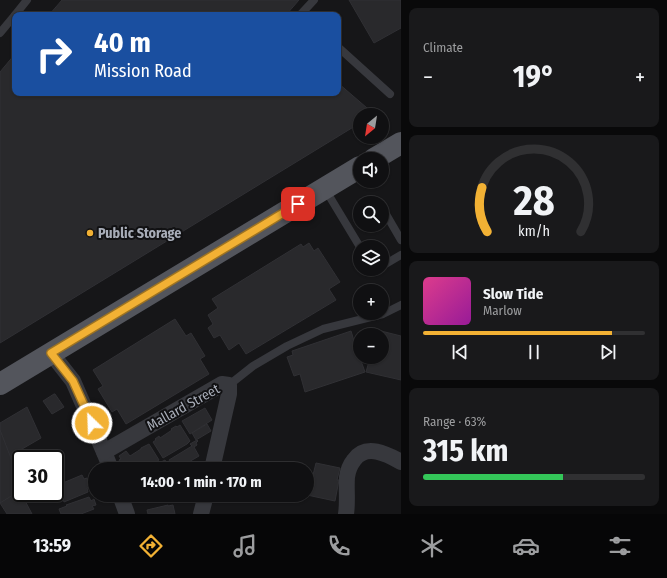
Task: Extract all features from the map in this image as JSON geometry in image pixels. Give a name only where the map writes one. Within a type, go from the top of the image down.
[{"type":"main road","points":[[386,152],[401,143]]},
{"type":"main road","points":[[0,384],[353,171]]},
{"type":"street","points":[[51,353],[73,381],[108,462]]},
{"type":"street","name":"Mallard Street","points":[[104,452],[222,384],[229,385],[229,394],[214,462]]},
{"type":"street","points":[[346,514],[348,499],[347,476],[350,465],[357,456],[368,450],[380,452],[401,462]]},
{"type":"street","points":[[122,502],[126,514]]},
{"type":"street","points":[[201,514],[204,502]]},
{"type":"lane","points":[[18,12],[28,0]]},
{"type":"lane","points":[[303,12],[314,0]]},
{"type":"lane","points":[[0,33],[12,19]]},
{"type":"lane","points":[[341,50],[390,94]]},
{"type":"lane","points":[[325,188],[356,240]]},
{"type":"lane","points":[[389,220],[401,240]]},
{"type":"lane","points":[[389,262],[401,255]]},
{"type":"lane","points":[[229,385],[253,366],[287,346],[323,329],[383,314],[401,304]]},
{"type":"building","points":[[62,0],[299,0],[289,12],[52,12]]},
{"type":"building","points":[[349,0],[401,0],[401,28],[374,43]]},
{"type":"building","name":"Public Storage","points":[[12,58],[12,96],[341,96],[341,86],[367,108],[353,108],[353,127],[0,343],[0,72]]},
{"type":"building","points":[[309,243],[314,251],[318,248],[340,282],[329,289],[336,300],[246,354],[239,343],[229,350],[220,335],[214,338],[208,328],[213,324],[208,315],[218,308],[212,299],[301,244],[303,247]]},
{"type":"building","points":[[175,319],[186,336],[191,333],[205,356],[200,359],[209,374],[126,424],[117,409],[112,412],[98,389],[103,386],[93,370]]},
{"type":"building","points":[[351,331],[353,338],[353,364],[362,364],[365,372],[305,392],[300,374],[294,376],[287,357],[293,355],[292,351]]},
{"type":"building","points":[[389,333],[401,336],[401,380],[366,372],[368,364],[389,364]]},
{"type":"building","points":[[54,394],[64,407],[52,414],[43,401]]},
{"type":"building","points":[[27,407],[41,438],[20,450],[12,450],[12,455],[10,456],[0,430],[0,423]]},
{"type":"building","points":[[205,408],[212,420],[190,434],[182,421]]},
{"type":"building","points":[[207,424],[211,431],[196,440],[192,433]]},
{"type":"building","points":[[180,425],[190,441],[163,458],[153,442],[159,436],[160,438],[172,430],[171,429]]},
{"type":"building","points":[[0,430],[12,461],[12,496],[0,503]]},
{"type":"building","points":[[197,440],[198,441],[196,443],[197,445],[194,447],[199,456],[189,462],[170,462],[169,460],[192,446],[190,444]]},
{"type":"building","points":[[149,444],[159,460],[156,462],[120,462],[119,460],[121,459],[119,456],[126,451],[130,456]]},
{"type":"building","points":[[316,463],[340,468],[335,501],[314,496],[314,471]]},
{"type":"building","points":[[82,475],[84,479],[87,478],[88,492],[64,502],[64,482]]},
{"type":"building","points":[[12,496],[12,502],[26,502],[32,514],[7,514],[0,503]]},
{"type":"building","points":[[88,497],[88,502],[95,502],[96,505],[92,506],[94,509],[81,514],[61,514],[59,509],[67,506],[66,505]]},
{"type":"building","points":[[173,505],[175,514],[148,514],[147,510]]},
{"type":"place","name":"Public Storage","points":[[90,233]]},
{"type":"route","points":[[92,423],[73,381],[51,353],[298,204]]}]
